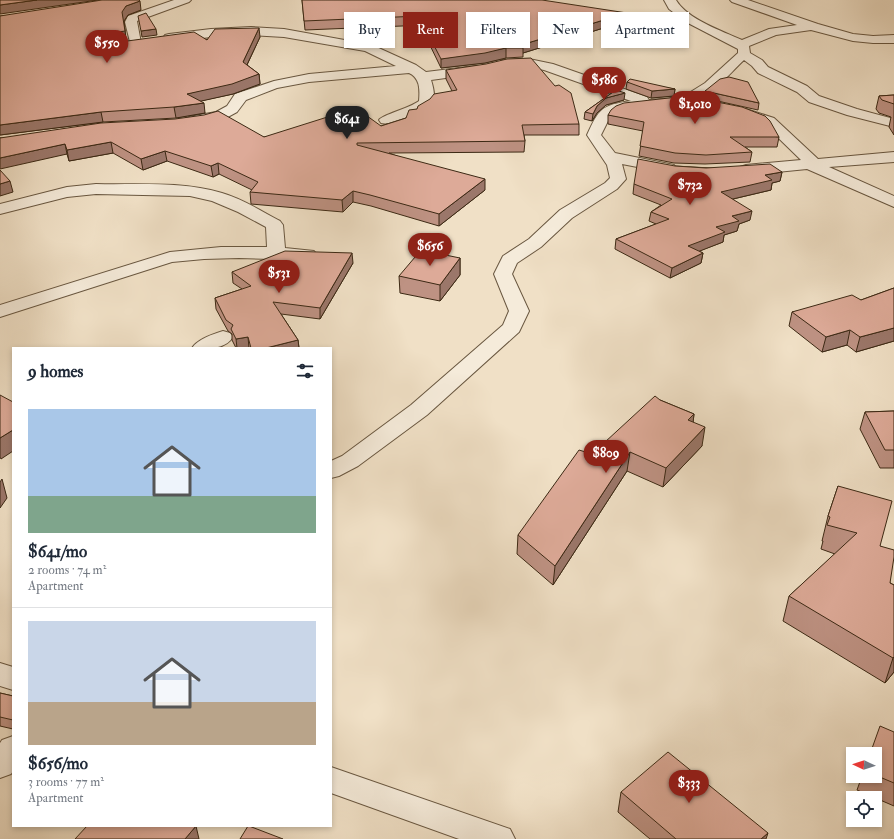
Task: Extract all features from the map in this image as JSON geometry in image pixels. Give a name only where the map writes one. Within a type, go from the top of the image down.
[{"type":"street","points":[[135,43],[130,22],[132,19],[184,0]]},
{"type":"street","points":[[670,0],[671,5],[681,13],[742,49],[763,70],[793,84],[814,99],[852,112],[894,123]]},
{"type":"street","points":[[736,0],[761,7],[826,32],[850,37],[894,39]]},
{"type":"street","points":[[687,100],[711,84],[742,49],[773,32],[810,26]]},
{"type":"street","points":[[121,46],[218,33],[251,31],[284,33],[368,48],[417,73],[425,81],[427,92],[426,103],[403,116],[386,120]]},
{"type":"street","points":[[183,122],[224,114],[236,106],[240,97],[251,92],[306,78],[488,68],[522,62],[540,64],[566,72],[651,104]]},
{"type":"street","points":[[332,470],[350,461],[419,410],[512,328],[519,311],[503,274],[509,260],[535,243],[566,214],[611,186],[618,179],[618,170],[612,158],[598,143],[594,135],[604,114],[617,108],[687,100],[708,104]]},
{"type":"street","points":[[730,109],[744,112],[769,121],[812,164],[894,202]]},
{"type":"street","points":[[728,170],[894,156]]},
{"type":"street","points":[[612,158],[682,170]]},
{"type":"street","points":[[0,209],[68,192],[96,189],[190,191],[217,197],[244,208],[274,225],[276,253]]},
{"type":"street","points":[[0,311],[170,257],[198,253],[221,252],[327,256]]},
{"type":"street","points":[[204,347],[223,337]]},
{"type":"street","points":[[0,674],[12,679]]},
{"type":"street","points":[[0,765],[12,750]]},
{"type":"street","points":[[332,780],[499,839]]},
{"type":"building","points":[[0,0],[37,0],[0,5]]},
{"type":"building","points":[[102,0],[140,1],[126,6],[122,12],[125,31],[100,35],[98,40],[105,44],[194,32],[207,40],[215,29],[259,28],[243,62],[259,74],[232,84],[187,94],[204,103],[174,107],[101,112],[0,125],[0,16]]},
{"type":"building","points":[[302,0],[542,0],[620,12],[601,12],[601,21],[593,23],[593,12],[538,12],[538,40],[530,42],[530,12],[466,12],[466,48],[506,48],[485,53],[441,59],[435,48],[458,48],[458,12],[403,12],[403,17],[395,17],[395,12],[344,12],[344,19],[304,21]]},
{"type":"building","points":[[146,13],[156,29],[141,31],[138,16]]},
{"type":"building","points":[[531,58],[555,86],[559,85],[571,93],[579,124],[522,125],[525,141],[357,143],[357,145],[485,179],[439,214],[353,191],[342,200],[250,192],[258,182],[218,163],[211,166],[165,151],[141,159],[111,142],[67,150],[65,144],[0,158],[0,138],[101,123],[175,119],[204,115],[218,111],[264,137],[356,108],[381,126],[406,118],[409,110],[417,109],[418,106],[430,99],[434,94],[457,90],[446,70],[507,59]]},
{"type":"building","points":[[729,77],[748,82],[759,103],[705,91],[720,79]]},
{"type":"building","points":[[630,79],[675,89],[652,91],[627,82]]},
{"type":"building","points":[[616,90],[625,93],[606,98],[597,106],[593,114],[585,112]]},
{"type":"building","points":[[894,95],[894,104],[882,100],[879,96]]},
{"type":"building","points":[[687,96],[742,107],[765,116],[770,121],[779,137],[730,137],[752,152],[706,155],[675,153],[640,146],[644,122],[608,115],[616,106],[624,103]]},
{"type":"building","points":[[638,159],[675,166],[706,168],[770,164],[782,172],[765,175],[772,180],[721,192],[752,211],[732,216],[739,221],[716,227],[725,232],[688,246],[703,253],[672,268],[616,239],[669,219],[651,212],[672,199],[634,184]]},
{"type":"building","points":[[0,170],[10,181],[0,184]]},
{"type":"building","points":[[421,250],[460,258],[440,285],[399,276]]},
{"type":"building","points":[[285,251],[352,253],[320,308],[273,302],[298,340],[270,347],[251,347],[248,337],[236,339],[231,329],[233,325],[226,320],[215,298],[251,286],[232,272]]},
{"type":"building","points":[[894,288],[894,328],[860,337],[850,330],[826,337],[792,312],[852,295],[861,300]]},
{"type":"building","points":[[0,395],[12,401],[12,431],[0,438]]},
{"type":"building","points":[[655,396],[660,400],[694,414],[688,420],[705,427],[666,468],[630,452],[555,566],[518,535],[579,450],[592,454]]},
{"type":"building","points":[[894,411],[894,450],[885,450],[865,412]]},
{"type":"building","points":[[838,486],[892,501],[880,546],[894,550],[890,583],[894,585],[893,658],[789,596],[857,533],[827,525],[830,517],[828,516]]},
{"type":"building","points":[[0,693],[12,696],[12,720],[0,717]]},
{"type":"building","points":[[880,726],[894,732],[894,783],[882,778],[882,747],[872,747]]},
{"type":"building","points":[[668,752],[768,833],[761,839],[676,839],[621,792]]},
{"type":"building","points":[[86,827],[195,827],[185,839],[75,839]]},
{"type":"building","points":[[247,827],[252,827],[283,839],[240,839]]}]
